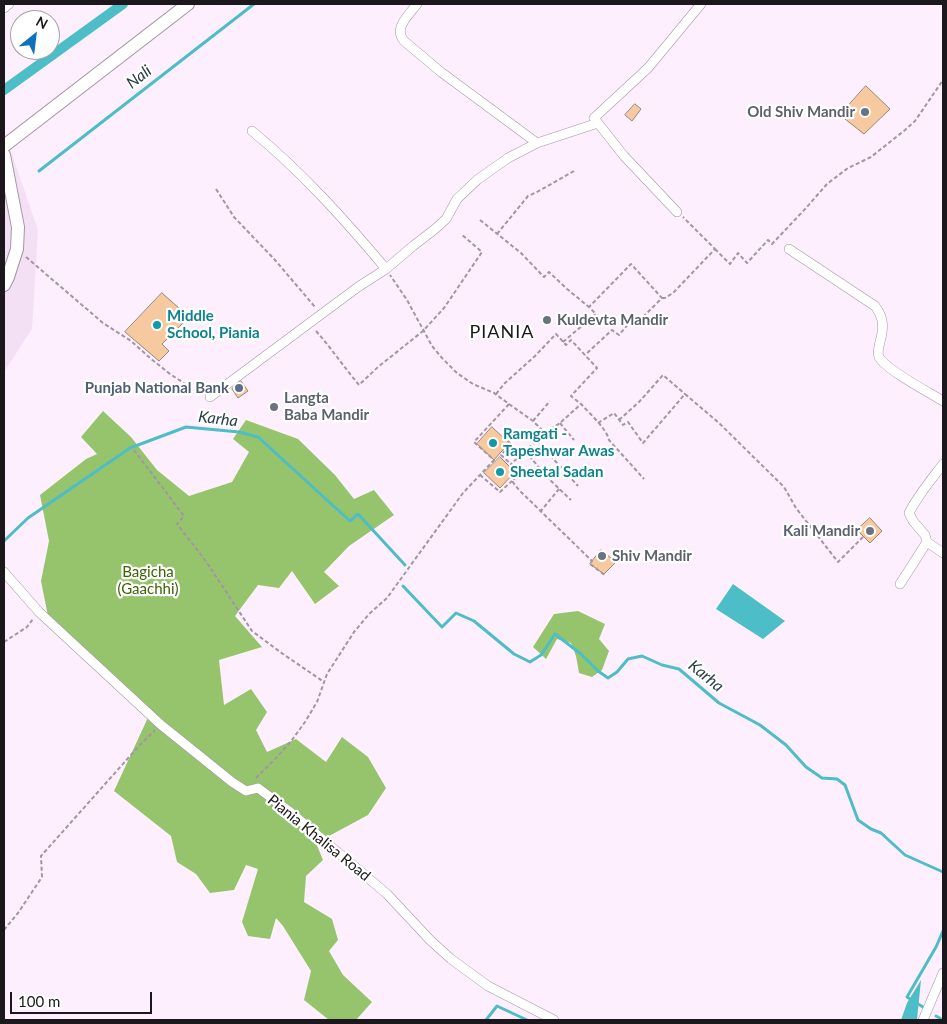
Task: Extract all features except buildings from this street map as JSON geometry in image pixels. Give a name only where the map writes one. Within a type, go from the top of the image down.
[{"type":"street","points":[[4,8],[9,4]]},
{"type":"street","points":[[4,146],[188,4]]},
{"type":"street","points":[[417,4],[403,22],[400,29],[400,37],[441,72],[536,143]]},
{"type":"street","points":[[677,212],[624,156],[594,118],[648,68],[701,4]]},
{"type":"street","points":[[210,397],[358,287],[386,269],[446,219],[457,199],[477,180],[508,158],[536,143],[598,123]]},
{"type":"street","points":[[252,131],[311,184],[386,269]]},
{"type":"street","points":[[4,155],[18,227],[17,249],[4,285]]},
{"type":"street","points":[[789,249],[874,306],[880,314],[883,327],[878,351],[879,358],[905,378],[943,400]]},
{"type":"street","points":[[900,584],[926,542],[926,535],[913,521],[909,513],[922,491],[943,464]]},
{"type":"street","points":[[926,542],[943,553]]},
{"type":"street","name":"Piania Khalisa Road","points":[[4,572],[39,612],[160,724],[232,782],[246,791],[258,788],[289,811],[387,894],[430,940],[458,964],[488,986],[554,1020]]},
{"type":"street","points":[[923,1020],[943,973]]},
{"type":"path","points":[[677,212],[730,264],[738,252],[747,263],[768,240],[772,244],[827,184],[848,168],[871,156],[905,130],[915,120],[943,80]]},
{"type":"path","points":[[496,234],[528,196],[574,171]]},
{"type":"path","points":[[216,189],[234,217],[275,260],[313,305],[323,313]]},
{"type":"path","points":[[480,220],[509,242],[544,277],[549,272],[596,314],[563,342]]},
{"type":"path","points":[[310,323],[340,360],[343,367],[359,384],[378,366],[423,331],[444,308],[482,252],[461,234]]},
{"type":"path","points":[[17,249],[103,323],[131,341],[170,374],[210,397]]},
{"type":"path","points":[[585,355],[612,330],[619,335],[629,323],[631,325],[635,321],[638,322],[662,298],[673,293],[715,249]]},
{"type":"path","points":[[589,307],[631,264],[662,298]]},
{"type":"path","points":[[386,269],[407,300],[432,346],[457,373],[474,384],[496,394],[534,421],[546,433]]},
{"type":"path","points":[[496,394],[556,334],[566,345],[571,340],[597,368],[571,396],[598,423],[609,440],[644,479]]},
{"type":"path","points":[[619,420],[639,402],[663,375],[733,436],[784,487],[796,508],[838,562],[863,537]]},
{"type":"path","points":[[598,423],[614,414],[623,425],[628,422],[643,443],[686,394]]},
{"type":"path","points":[[534,421],[550,401]]},
{"type":"path","points":[[246,791],[277,757],[318,702],[327,674],[354,632],[369,614],[387,598],[463,493],[494,460],[474,442],[509,404]]},
{"type":"path","points":[[510,464],[581,404]]},
{"type":"path","points":[[560,423],[574,440]]},
{"type":"path","points":[[480,475],[500,492],[520,474],[501,455],[511,444],[504,436]]},
{"type":"path","points":[[537,441],[578,486]]},
{"type":"path","points":[[134,450],[184,516],[177,524],[205,560],[252,631],[324,682]]},
{"type":"path","points":[[525,451],[559,489],[572,500]]},
{"type":"path","points":[[512,481],[518,490],[592,561],[590,564],[606,576]]},
{"type":"path","points":[[540,512],[559,489]]},
{"type":"path","points":[[4,642],[27,627],[39,612]]},
{"type":"path","points":[[4,930],[42,877],[41,856],[160,724]]},
{"type":"shaded area","points":[[4,131],[38,230],[32,329],[4,372]]},
{"type":"green space","name":"Bagicha (Gaachhi)","points":[[103,411],[131,437],[157,470],[189,496],[232,482],[249,452],[233,439],[246,420],[298,439],[335,475],[354,499],[374,490],[394,515],[349,546],[324,572],[339,586],[315,604],[292,571],[279,588],[258,585],[235,616],[262,647],[219,660],[224,705],[251,689],[267,712],[256,730],[267,752],[296,739],[326,762],[342,737],[368,757],[386,788],[368,815],[316,843],[323,860],[306,876],[304,902],[332,919],[338,940],[329,951],[343,975],[372,1002],[356,1020],[329,1020],[304,1000],[311,971],[276,918],[270,939],[248,936],[242,922],[258,869],[246,865],[234,890],[210,893],[196,874],[177,862],[171,836],[114,791],[151,711],[48,616],[41,581],[49,541],[40,495],[86,459],[97,454],[81,437]]},
{"type":"green space","points":[[578,611],[605,624],[599,639],[609,651],[602,670],[592,677],[579,673],[571,643],[557,639],[546,659],[533,647],[554,614]]},
{"type":"water","points":[[733,584],[785,621],[763,639],[716,609]]},
{"type":"water","points":[[921,980],[917,1020],[901,1020],[907,1003]]},
{"type":"waterway","points":[[4,90],[123,4]]},
{"type":"waterway","name":"Nali","points":[[39,171],[254,4]]},
{"type":"waterway","name":"Karha","points":[[4,541],[28,518],[130,448],[186,427],[239,432],[258,437],[350,521],[358,514],[405,565]]},
{"type":"waterway","name":"Karha","points":[[403,586],[442,627],[456,613],[474,621],[514,654],[530,662],[541,655],[555,634],[608,678],[617,672],[628,659],[642,656],[662,665],[679,669],[719,703],[760,725],[786,745],[806,767],[822,778],[837,779],[845,785],[858,820],[881,833],[905,855],[943,872]]},
{"type":"waterway","name":"Karha","points":[[923,1007],[907,997],[936,947],[943,931]]},
{"type":"waterway","name":"Karha","points":[[486,1020],[497,1006],[527,1020]]},
{"type":"waterway","points":[[936,1016],[943,1020]]},
{"type":"place","name":"Old Shiv Mandir","points":[[865,112]]},
{"type":"place","name":"Kuldevta Mandir","points":[[547,320]]},
{"type":"place","name":"Middle School, Piania","points":[[157,325]]},
{"type":"place","name":"Punjab National Bank","points":[[239,388]]},
{"type":"place","name":"Langta Baba Mandir","points":[[274,407]]},
{"type":"place","name":"Ramgati - Tapeshwar Awas","points":[[493,443]]},
{"type":"place","name":"Sheetal Sadan","points":[[500,472]]},
{"type":"place","name":"Kali Mandir","points":[[870,531]]},
{"type":"place","name":"Shiv Mandir","points":[[602,556]]},
{"type":"district","name":"PIANIA","points":[[502,332]]}]
